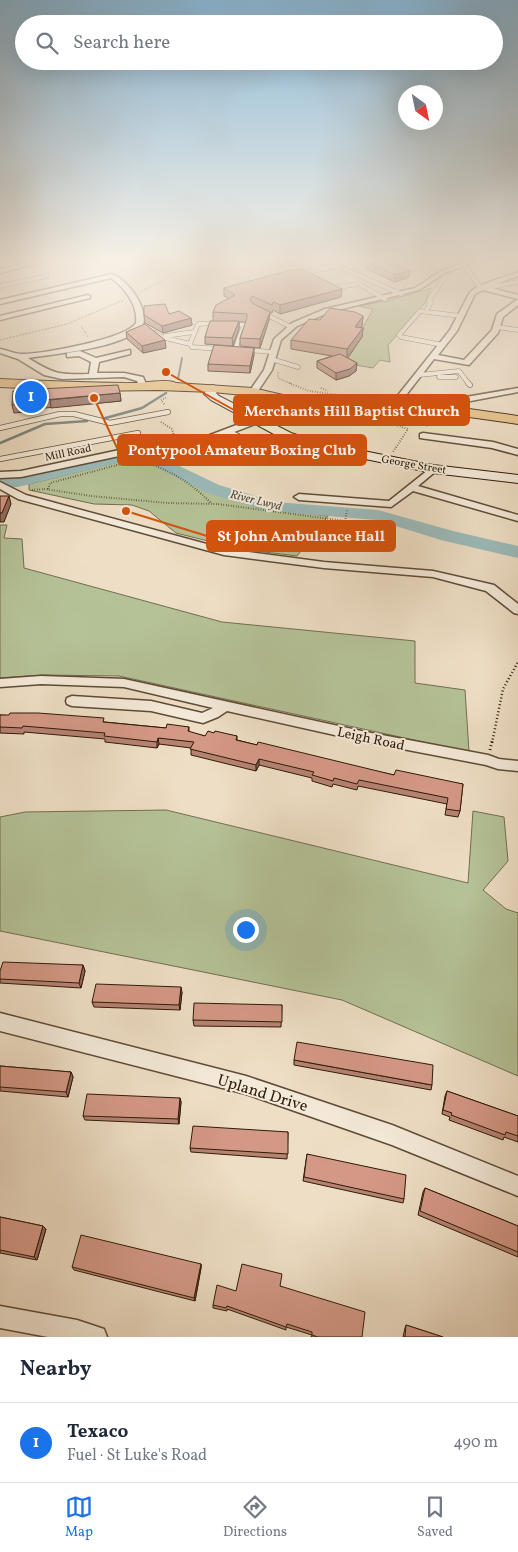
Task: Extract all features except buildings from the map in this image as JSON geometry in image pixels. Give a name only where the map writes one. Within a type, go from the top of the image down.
[{"type":"main road","points":[[0,383],[86,387],[158,386],[213,388],[253,392],[309,405],[355,407],[372,414],[399,408],[455,411],[518,420]]},
{"type":"main road","name":"George Street","points":[[213,388],[210,394],[215,398],[255,421],[287,436],[317,445],[433,468],[518,479]]},
{"type":"street","points":[[21,357],[93,345],[130,333],[140,324]]},
{"type":"street","points":[[253,392],[264,379],[279,336],[297,324]]},
{"type":"street","points":[[399,408],[399,399],[434,357],[455,324]]},
{"type":"street","points":[[434,357],[466,363],[495,331],[496,327]]},
{"type":"street","points":[[0,351],[21,357],[48,373],[62,377],[124,375],[140,379],[143,386]]},
{"type":"street","points":[[41,359],[80,353],[95,361],[127,352]]},
{"type":"street","points":[[93,376],[95,361]]},
{"type":"street","points":[[429,410],[431,406],[518,390]]},
{"type":"street","points":[[496,394],[518,398]]},
{"type":"street","points":[[241,412],[372,414]]},
{"type":"street","name":"Mill Road","points":[[2,473],[21,474],[124,452],[176,447],[255,421]]},
{"type":"street","points":[[423,436],[494,445],[518,452]]},
{"type":"street","points":[[299,497],[391,504],[433,468]]},
{"type":"street","points":[[411,487],[518,518]]},
{"type":"street","points":[[5,490],[224,552],[324,565],[432,574],[490,588],[518,610]]},
{"type":"street","name":"Leigh Road","points":[[0,683],[42,680],[124,683],[366,737],[488,760],[498,764],[518,766]]},
{"type":"street","points":[[72,701],[151,706],[203,718],[225,706]]},
{"type":"street","name":"Upland Drive","points":[[0,1022],[246,1085],[392,1135],[518,1186]]},
{"type":"street","points":[[0,1317],[77,1331],[96,1337]]},
{"type":"lane","points":[[190,344],[198,324]]},
{"type":"lane","points":[[234,324],[244,325],[235,350]]},
{"type":"lane","points":[[286,324],[291,327]]},
{"type":"lane","points":[[408,324],[399,334],[401,336],[442,345]]},
{"type":"lane","points":[[496,327],[518,330]]},
{"type":"lane","points":[[149,330],[161,337],[190,344],[192,347],[235,350],[271,356],[298,367]]},
{"type":"lane","points":[[161,337],[194,332]]},
{"type":"lane","points":[[428,376],[459,371],[470,385]]},
{"type":"lane","points":[[419,375],[433,378],[456,377]]},
{"type":"lane","points":[[0,428],[70,414],[84,416],[97,422],[110,423],[147,414],[168,412]]},
{"type":"lane","points":[[228,431],[259,446],[262,451],[256,455]]},
{"type":"lane","points":[[0,459],[138,434]]},
{"type":"path","points":[[0,340],[65,324]]},
{"type":"path","points":[[81,326],[93,345]]},
{"type":"path","points":[[321,388],[330,391]]},
{"type":"path","points":[[372,414],[408,429],[400,441]]},
{"type":"path","points":[[48,489],[50,483],[137,460],[176,473],[193,485],[211,504]]},
{"type":"path","points":[[29,490],[48,489],[158,502],[211,504],[346,521],[348,508]]},
{"type":"path","points":[[488,760],[503,690],[518,662]]},
{"type":"green space","points":[[365,324],[406,324],[388,345],[390,362],[380,360],[373,368],[344,363]]},
{"type":"green space","points":[[130,459],[147,460],[178,472],[205,489],[256,507],[328,516],[297,556],[240,549],[176,533],[149,511],[132,505],[94,504],[29,490],[29,484]]},
{"type":"green space","points":[[0,525],[7,525],[4,538],[22,539],[24,568],[222,622],[415,641],[415,683],[465,690],[469,752],[119,676],[43,675],[0,678]]},
{"type":"green space","points":[[166,810],[468,883],[473,811],[504,817],[508,861],[483,890],[506,909],[518,913],[518,1076],[342,1000],[0,931],[0,817],[25,812]]},
{"type":"waterway","points":[[178,379],[182,358]]},
{"type":"waterway","points":[[102,419],[142,408],[166,393]]},
{"type":"waterway","points":[[0,443],[45,424],[87,421]]},
{"type":"waterway","name":"River Lwyd","points":[[0,483],[18,482],[117,458],[148,456],[213,489],[274,507],[378,515],[448,536],[518,552]]},
{"type":"place","name":"Merchants Hill Baptist Church","points":[[166,372]]},
{"type":"place","name":"Texaco","points":[[31,397]]},
{"type":"place","name":"Pontypool Amateur Boxing Club","points":[[94,398]]},
{"type":"place","name":"St John Ambulance Hall","points":[[126,511]]}]
